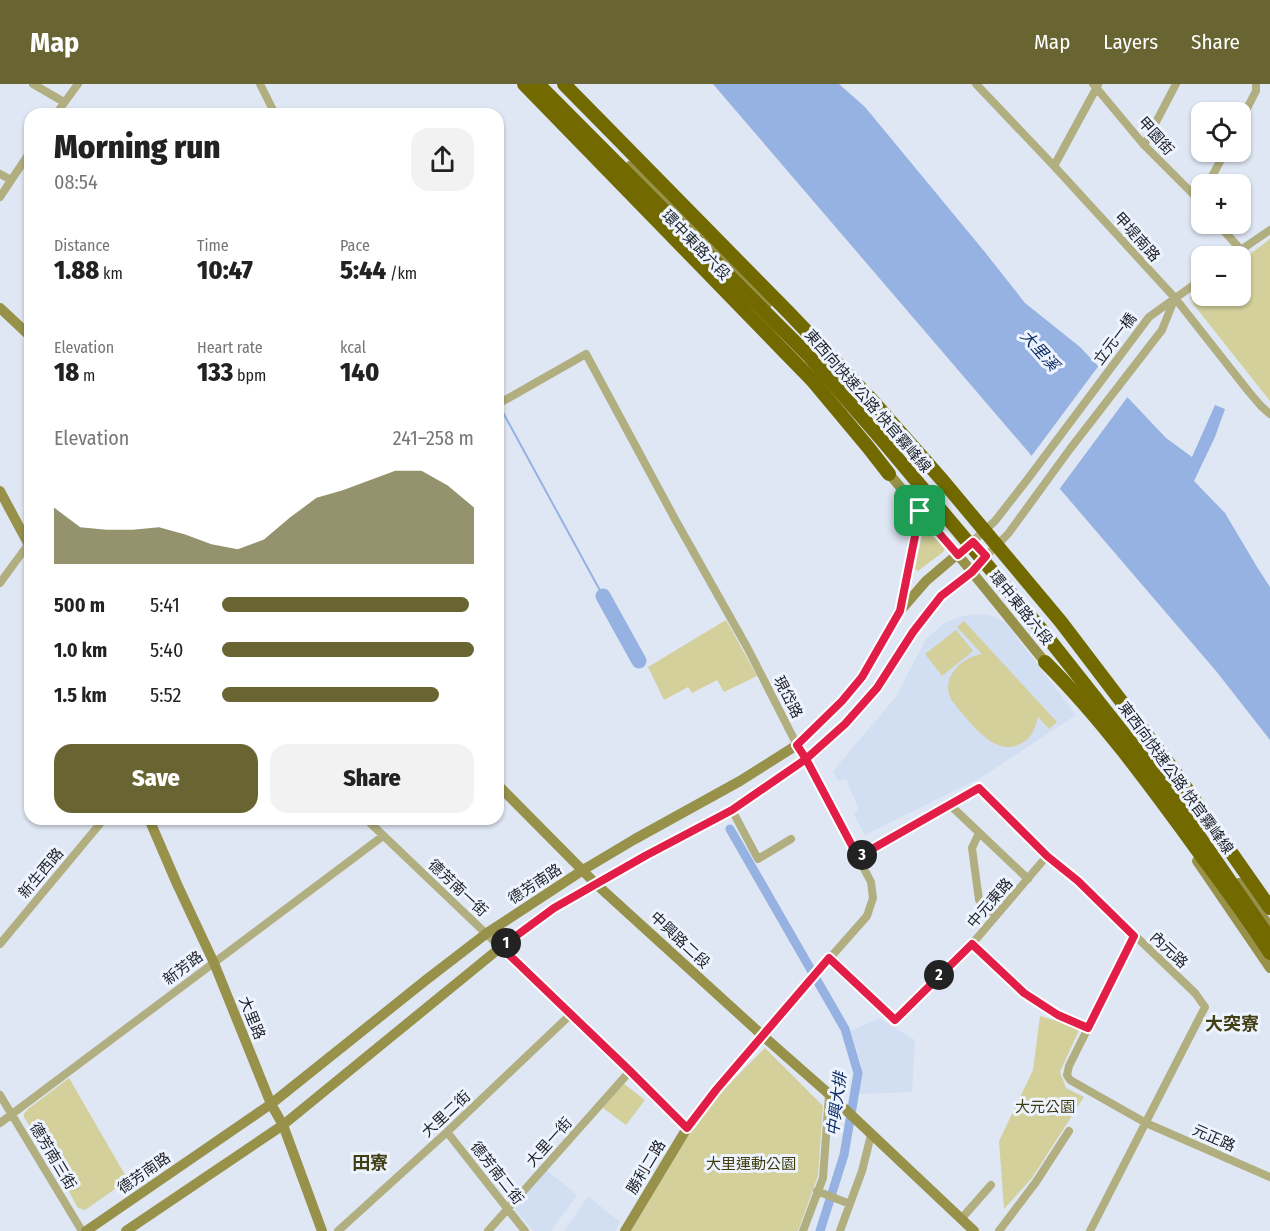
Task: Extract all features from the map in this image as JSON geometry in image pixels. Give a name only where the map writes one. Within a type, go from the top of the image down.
[{"type":"highway","points":[[521,84],[812,380],[889,474]]},
{"type":"highway","name":"東西向快速公路 快官霧峰線","points":[[538,84],[808,355],[897,458],[1045,634],[1158,777],[1270,939]]},
{"type":"highway","name":"東西向快速公路 快官霧峰線","points":[[564,84],[869,397],[950,490],[1061,622],[1172,768],[1270,908]]},
{"type":"highway","points":[[1045,662],[1072,689],[1149,784],[1270,952]]},
{"type":"street","points":[[33,84],[64,102]]},
{"type":"street","points":[[60,108],[78,84]]},
{"type":"street","points":[[260,84],[272,108]]},
{"type":"street","name":"環中東路六段","points":[[547,84],[733,269],[832,372],[986,556],[1161,774],[1270,927]]},
{"type":"street","name":"甲堤南路","points":[[976,84],[1175,298],[1249,392],[1270,414]]},
{"type":"street","points":[[1144,145],[1176,84]]},
{"type":"street","points":[[1250,102],[1256,91],[1256,84]]},
{"type":"street","points":[[1054,166],[1096,85]]},
{"type":"street","name":"甲園街","points":[[1096,85],[1144,145],[1191,191]]},
{"type":"street","points":[[0,197],[24,161]]},
{"type":"street","points":[[0,174],[11,180]]},
{"type":"street","points":[[1247,246],[1270,230]]},
{"type":"street","points":[[1227,234],[1237,246]]},
{"type":"street","name":"立元一橋","points":[[973,542],[995,521],[1028,480],[1149,317],[1191,287]]},
{"type":"street","points":[[986,556],[1008,534],[1162,330],[1175,298]]},
{"type":"street","points":[[0,308],[24,330]]},
{"type":"street","name":"現岱路","points":[[504,401],[586,354],[747,647],[871,882],[873,898],[867,916],[762,1035]]},
{"type":"street","name":"環中東路六段","points":[[889,474],[972,572],[1144,787],[1204,870],[1270,968]]},
{"type":"street","points":[[0,491],[24,533]]},
{"type":"street","points":[[900,611],[920,511]]},
{"type":"street","name":"德芳南路","points":[[85,1231],[271,1104],[487,933],[583,870],[740,781],[797,745],[842,701],[862,677],[900,611],[926,581],[973,542]]},
{"type":"street","points":[[0,583],[24,552]]},
{"type":"street","name":"德芳南路","points":[[126,1231],[283,1125],[501,947],[554,908],[732,810],[806,759],[845,724],[877,688],[913,632],[941,596],[972,572],[986,556]]},
{"type":"street","name":"內元路","points":[[858,857],[979,788],[1047,856],[1078,881],[1195,993],[1205,1007],[1090,1231]]},
{"type":"street","name":"中興路二段","points":[[504,791],[596,884],[829,1094],[869,1133]]},
{"type":"street","name":"中元東路","points":[[950,805],[1028,879]]},
{"type":"street","points":[[732,810],[758,859],[791,839]]},
{"type":"street","name":"新生西路","points":[[0,944],[99,825]]},
{"type":"street","name":"大里路","points":[[152,825],[214,963],[271,1104],[283,1125],[322,1231]]},
{"type":"street","name":"德芳南一街","points":[[372,825],[487,933],[687,1128]]},
{"type":"street","points":[[979,833],[972,848],[979,900],[996,916]]},
{"type":"street","name":"新芳路","points":[[0,1123],[383,836]]},
{"type":"street","name":"中元東路","points":[[829,958],[895,1020],[972,944],[1047,856]]},
{"type":"street","points":[[972,944],[1024,993],[1058,1015],[1088,1028],[1134,936]]},
{"type":"street","name":"大里二街","points":[[338,1231],[447,1132],[570,1015]]},
{"type":"street","name":"元正路","points":[[1088,1028],[1070,1066],[1067,1075],[1070,1080],[1146,1123],[1270,1177]]},
{"type":"street","name":"勝利二路","points":[[625,1231],[687,1128],[762,1035]]},
{"type":"street","name":"大里一街","points":[[488,1231],[630,1071]]},
{"type":"street","points":[[803,1231],[823,1178],[829,1094]]},
{"type":"street","name":"德芳南三街","points":[[0,1095],[85,1231]]},
{"type":"street","points":[[999,1231],[1036,1182],[1069,1131]]},
{"type":"street","name":"德芳南二街","points":[[447,1132],[525,1231]]},
{"type":"street","points":[[840,1231],[862,1171],[869,1133]]},
{"type":"street","points":[[869,1133],[974,1231]]},
{"type":"street","points":[[961,1219],[991,1185]]},
{"type":"street","points":[[817,1191],[850,1204]]},
{"type":"shaded area","points":[[974,614],[989,615],[1005,622],[1076,715],[982,777],[865,835],[854,815],[858,808],[846,779],[838,781],[833,771],[895,698],[926,639],[946,622]]},
{"type":"shaded area","points":[[879,1018],[915,1040],[912,1092],[859,1094],[861,1064],[851,1031]]},
{"type":"shaded area","points":[[545,1169],[577,1195],[551,1231],[533,1231],[515,1209],[515,1204]]},
{"type":"shaded area","points":[[588,1196],[620,1222],[615,1231],[564,1231]]},
{"type":"green space","points":[[1270,239],[1270,401],[1195,306],[1251,306],[1251,253]]},
{"type":"green space","points":[[924,526],[945,549],[918,571],[915,569]]},
{"type":"green space","points":[[726,620],[757,676],[724,692],[717,680],[692,693],[688,687],[664,700],[648,667]]},
{"type":"green space","points":[[964,621],[1057,722],[1049,729],[1038,717],[1032,733],[1024,742],[1010,747],[1000,746],[973,726],[952,701],[948,685],[954,670],[974,656],[982,654],[957,627]]},
{"type":"green space","points":[[956,630],[973,651],[942,676],[925,654]]},
{"type":"green space","name":"大元公園","points":[[1040,1016],[1080,1028],[1060,1072],[1066,1088],[1084,1097],[1032,1178],[1004,1209],[999,1141],[1033,1070]]},
{"type":"green space","name":"大里運動公園","points":[[765,1048],[823,1106],[818,1176],[798,1231],[631,1231],[689,1132],[719,1094]]},
{"type":"green space","points":[[69,1078],[128,1180],[85,1210],[78,1208],[24,1117],[28,1109]]},
{"type":"green space","points":[[623,1083],[645,1100],[626,1125],[603,1108]]},
{"type":"water","name":"大里溪","points":[[713,84],[839,84],[865,107],[1025,303],[1080,347],[1166,438],[1192,457],[1215,405],[1225,409],[1215,437],[1194,481],[1225,513],[1270,587],[1270,740],[1216,671]]},
{"type":"pier","points":[[1100,364],[1129,395],[1058,491],[1030,458]]},
{"type":"waterway","points":[[504,414],[603,596]]},
{"type":"waterway","points":[[603,596],[639,661]]},
{"type":"waterway","name":"中興大排","points":[[730,829],[845,1029],[858,1073],[844,1155],[820,1231]]},
{"type":"district","name":"大突寮","points":[[1232,1024]]},
{"type":"district","name":"田寮","points":[[370,1163]]},
{"type":"route","points":[[920,511],[900,611],[862,677],[842,701],[797,745],[806,759],[732,810],[554,908],[501,947],[687,1128],[716,1090],[829,958],[895,1020],[972,944],[1024,993],[1058,1015],[1088,1028],[1134,936],[1078,881],[1047,856],[979,788],[858,857],[806,759],[834,735],[877,688],[913,632],[941,596],[972,572],[986,556],[973,542],[958,555],[920,511]]}]
